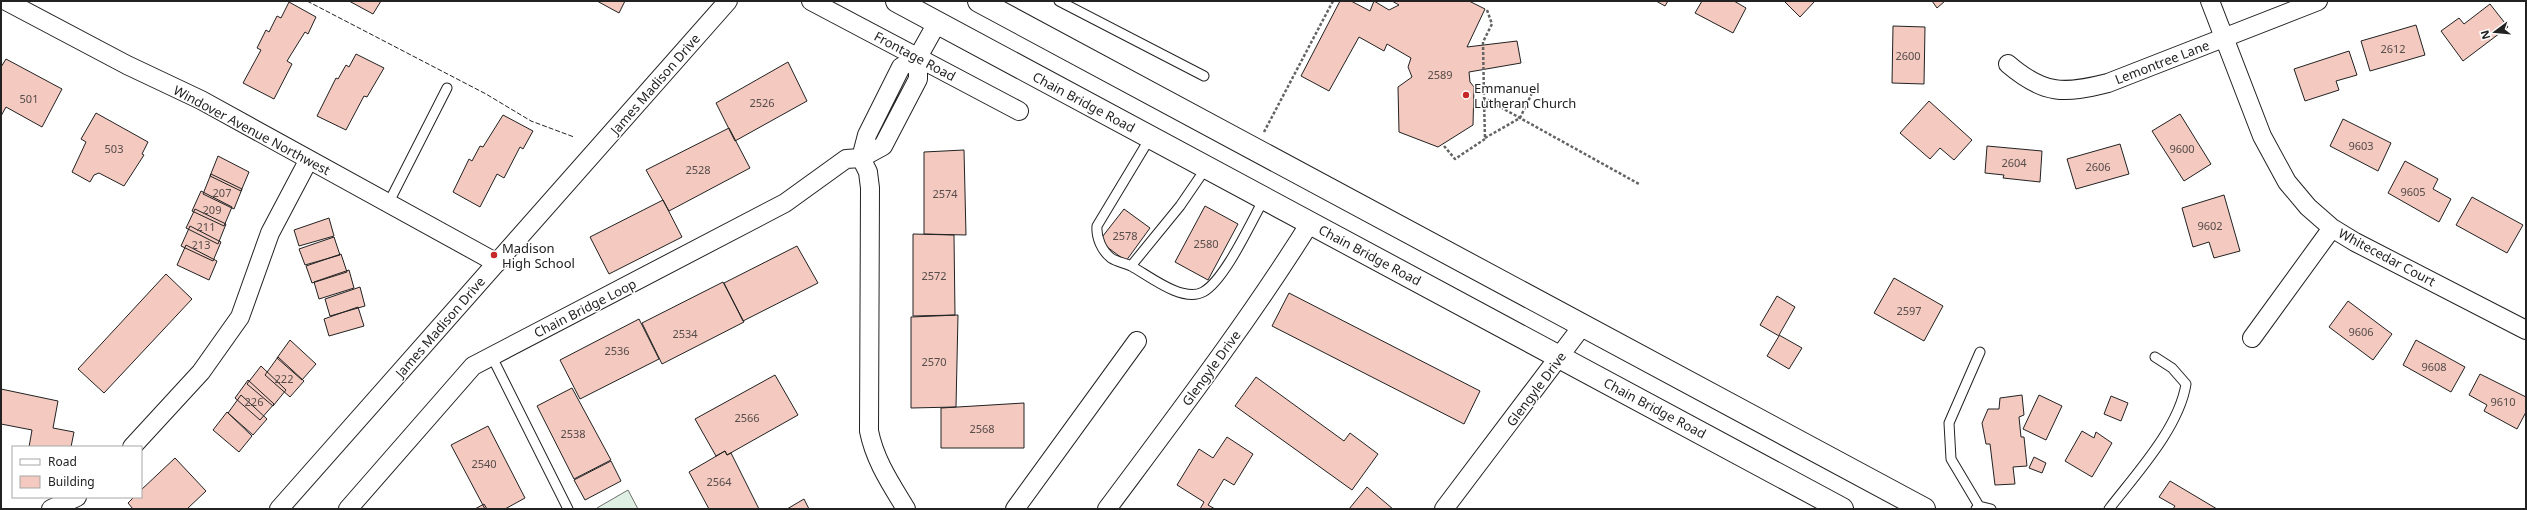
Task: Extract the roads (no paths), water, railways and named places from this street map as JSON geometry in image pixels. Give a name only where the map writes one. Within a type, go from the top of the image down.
[{"type":"main road","name":"Chain Bridge Road","points":[[897,1],[1842,509]]},
{"type":"main road","points":[[979,1],[1924,509]]},
{"type":"street","name":"Windover Avenue Northwest","points":[[6,1],[127,65],[200,100],[308,161],[389,202],[497,263]]},
{"type":"street","name":"James Madison Drive","points":[[279,509],[728,1]]},
{"type":"street","name":"Frontage Road","points":[[811,1],[1019,112]]},
{"type":"street","name":"Whitecedar Court","points":[[2210,1],[2269,151],[2287,182],[2308,207],[2332,228],[2355,242],[2526,330]]},
{"type":"street","name":"Lemontree Lane","points":[[2008,64],[2023,77],[2040,86],[2059,91],[2078,91],[2108,83],[2318,1]]},
{"type":"street","name":"Chain Bridge Loop","points":[[348,509],[473,366],[785,203],[840,162],[846,159],[861,158],[883,146],[918,79],[918,57],[937,23]]},
{"type":"street","points":[[861,158],[868,172],[870,188],[869,431],[873,450],[881,467],[906,509]]},
{"type":"street","points":[[133,446],[200,372],[240,317],[270,233],[308,161]]},
{"type":"street","name":"Glengyle Drive","points":[[1107,509],[1194,392],[1290,257],[1310,223]]},
{"type":"street","points":[[2252,338],[2332,228]]},
{"type":"street","name":"Glengyle Drive","points":[[1444,509],[1583,325]]},
{"type":"street","points":[[1015,509],[1137,341]]},
{"type":"street","points":[[51,509],[75,498]]},
{"type":"lane","points":[[1059,1],[1204,76]]},
{"type":"lane","points":[[389,202],[447,88]]},
{"type":"lane","points":[[1150,138],[1097,226],[1098,241],[1111,258],[1131,266],[1168,289],[1196,294],[1204,292],[1225,268],[1264,199]]},
{"type":"lane","points":[[1131,266],[1180,206],[1206,168]]},
{"type":"lane","points":[[1980,352],[1949,423],[1951,459],[1977,508],[1991,509]]},
{"type":"lane","points":[[492,357],[568,509]]},
{"type":"lane","points":[[2109,509],[2169,428],[2183,398],[2186,384],[2172,368],[2155,357]]},
{"type":"place","name":"Emmanuel Lutheran Church","points":[[1466,95]]},
{"type":"place","name":"Madison High School","points":[[494,255]]}]
